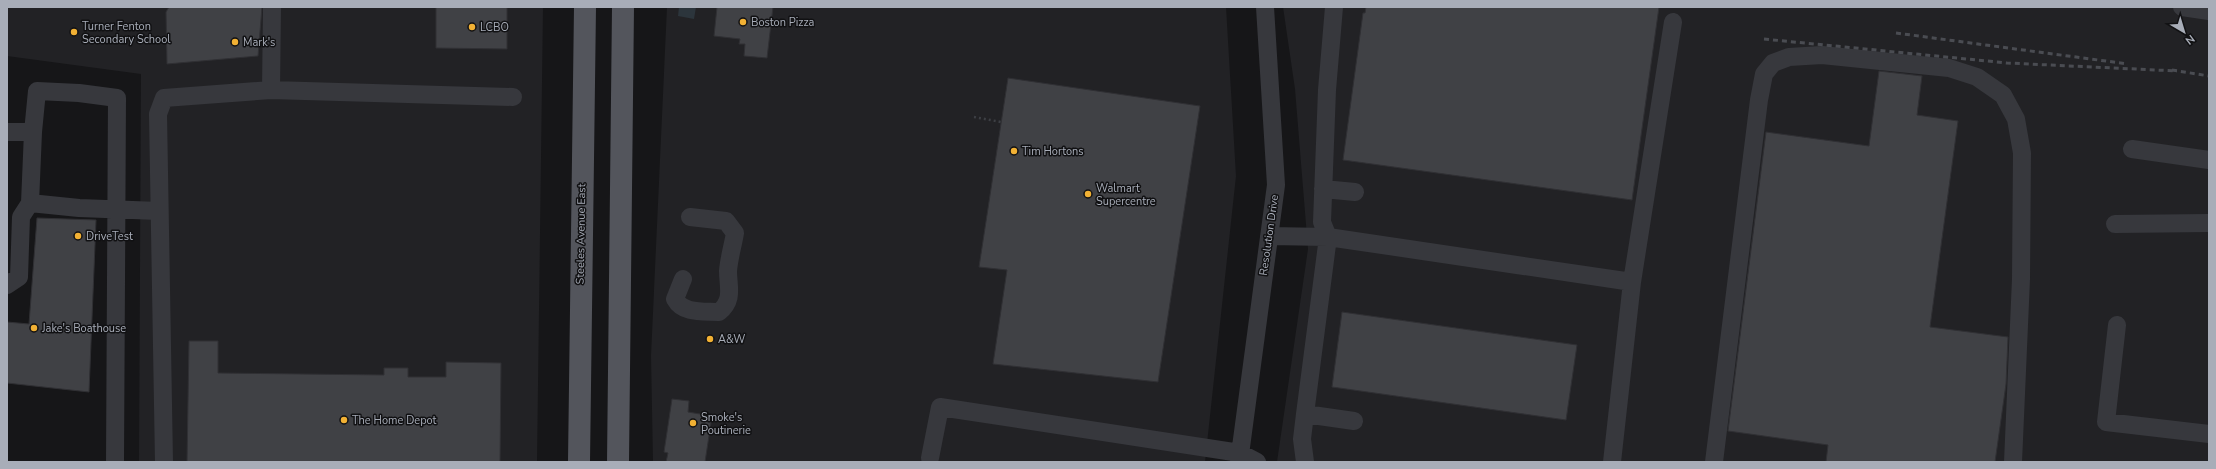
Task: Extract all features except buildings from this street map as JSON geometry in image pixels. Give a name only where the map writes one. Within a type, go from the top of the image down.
[{"type":"main road","name":"Steeles Avenue East","points":[[579,462],[585,7]]},
{"type":"main road","points":[[618,462],[623,7]]},
{"type":"street","points":[[271,90],[272,7]]},
{"type":"street","name":"Resolution Drive","points":[[1239,458],[1276,185],[1265,7]]},
{"type":"street","points":[[1305,462],[1302,439],[1304,414],[1328,237],[1322,222],[1328,90],[1334,7]]},
{"type":"street","points":[[2182,7],[2209,11]]},
{"type":"street","points":[[1612,462],[1632,282],[1673,22]]},
{"type":"street","points":[[1714,462],[1759,100],[1764,74],[1773,63],[1789,57],[1822,55],[1949,68],[1977,77],[2003,95],[2016,119],[2022,153],[2022,278],[2013,462]]},
{"type":"street","points":[[165,460],[158,114],[164,98],[271,90],[513,97]]},
{"type":"street","points":[[7,285],[19,277],[21,217],[30,203],[33,132],[37,91],[79,93],[117,98],[115,462]]},
{"type":"street","points":[[7,132],[33,132]]},
{"type":"street","points":[[2132,149],[2209,160]]},
{"type":"street","points":[[1323,189],[1355,192]]},
{"type":"street","points":[[30,203],[159,211]]},
{"type":"street","points":[[684,279],[675,299],[678,305],[685,310],[719,312],[729,300],[731,292],[728,271],[734,233],[726,221],[690,218]]},
{"type":"street","points":[[2115,224],[2209,223]]},
{"type":"street","points":[[1269,236],[1328,237],[1632,282]]},
{"type":"street","points":[[2116,324],[2106,422],[2209,434]]},
{"type":"street","points":[[930,458],[940,407],[1257,462]]},
{"type":"street","points":[[1304,414],[1354,421]]},
{"type":"path","points":[[974,117],[1001,122]]},
{"type":"shaded area","points":[[7,7],[543,7],[537,462],[139,462],[141,74],[7,56]]},
{"type":"shaded area","points":[[667,7],[1226,7],[1236,176],[1205,462],[653,462],[651,356]]},
{"type":"shaded area","points":[[679,7],[696,7],[694,19],[678,16]]},
{"type":"shaded area","points":[[1283,7],[2209,7],[2209,462],[1277,462],[1308,249],[1295,89]]},
{"type":"railway","points":[[1896,33],[2128,64]]},
{"type":"railway","points":[[1764,39],[2007,63],[2177,71]]},
{"type":"railway","points":[[2172,70],[2209,76]]},
{"type":"place","name":"Boston Pizza","points":[[743,22]]},
{"type":"place","name":"LCBO","points":[[472,27]]},
{"type":"place","name":"Turner Fenton Secondary School","points":[[74,32]]},
{"type":"place","name":"Mark's","points":[[235,42]]},
{"type":"place","name":"Tim Hortons","points":[[1014,151]]},
{"type":"place","name":"Walmart Supercentre","points":[[1088,194]]},
{"type":"place","name":"DriveTest","points":[[78,236]]},
{"type":"place","name":"Jake's Boathouse","points":[[34,328]]},
{"type":"place","name":"A&W","points":[[710,339]]},
{"type":"place","name":"The Home Depot","points":[[344,420]]},
{"type":"place","name":"Smoke's Poutinerie","points":[[693,423]]}]
